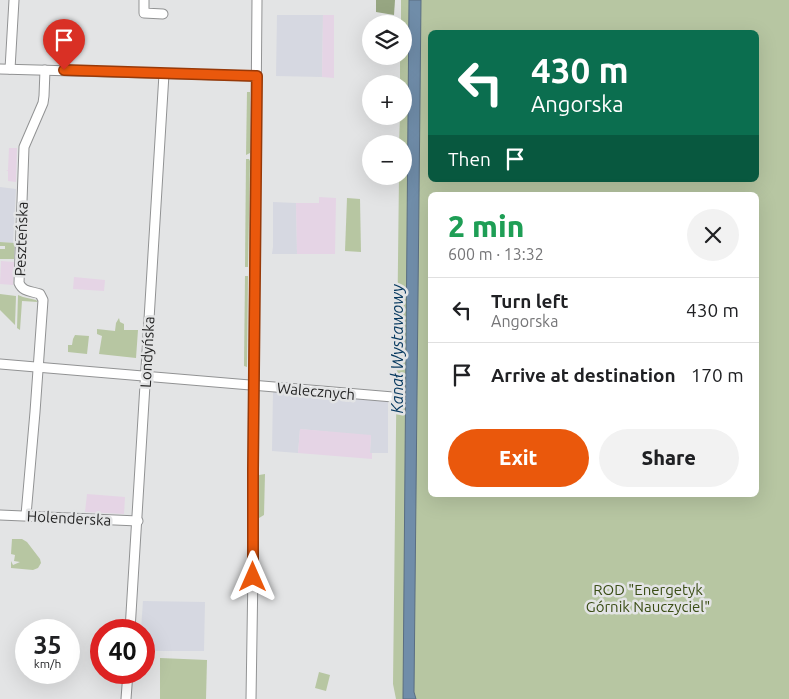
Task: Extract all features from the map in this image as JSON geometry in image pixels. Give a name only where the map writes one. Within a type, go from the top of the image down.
[{"type":"street","points":[[10,69],[14,0]]},
{"type":"street","points":[[144,0],[144,13],[163,14]]},
{"type":"street","points":[[251,699],[258,0]]},
{"type":"street","points":[[0,69],[257,76]]},
{"type":"street","name":"Peszteńska","points":[[26,515],[42,298],[40,294],[28,292],[19,283],[24,147],[43,103],[45,70]]},
{"type":"street","name":"Londyńska","points":[[131,619],[164,74]]},
{"type":"street","name":"Walecznych","points":[[0,364],[394,397]]},
{"type":"street","name":"Holenderska","points":[[0,515],[138,521]]},
{"type":"street","points":[[126,699],[127,684]]},
{"type":"shaded area","points":[[277,15],[323,15],[322,77],[276,76]]},
{"type":"shaded area","points":[[323,15],[334,15],[334,78],[322,77]]},
{"type":"shaded area","points":[[9,148],[17,148],[16,182],[8,181],[8,171],[6,171],[8,170]]},
{"type":"shaded area","points":[[0,187],[16,189],[13,243],[0,242]]},
{"type":"shaded area","points":[[319,197],[336,198],[335,254],[297,254],[296,203],[319,203]]},
{"type":"shaded area","points":[[273,202],[296,203],[297,254],[272,254]]},
{"type":"shaded area","points":[[1,261],[14,262],[13,285],[0,284]]},
{"type":"shaded area","points":[[74,277],[105,280],[104,291],[73,289]]},
{"type":"shaded area","points":[[273,391],[388,401],[388,453],[370,453],[371,436],[300,429],[298,453],[272,451]]},
{"type":"shaded area","points":[[300,429],[371,435],[370,453],[372,453],[372,459],[298,453]]},
{"type":"shaded area","points":[[87,494],[125,497],[124,514],[85,512]]},
{"type":"shaded area","points":[[143,601],[205,602],[204,651],[155,651],[155,619],[142,619]]},
{"type":"green space","points":[[376,0],[395,0],[394,15],[376,12]]},
{"type":"green space","name":"ROD \"Energetyk Górnik Nauczyciel\"","points":[[401,0],[789,0],[789,699],[396,699],[393,684],[399,185],[412,185],[412,135],[399,135],[400,125],[412,125],[412,75],[400,75],[400,65],[412,65],[412,15],[401,15]]},
{"type":"green space","points":[[247,92],[250,92],[250,153],[246,155]]},
{"type":"green space","points":[[246,159],[250,161],[248,267],[245,267]]},
{"type":"green space","points":[[347,198],[360,199],[361,252],[345,251]]},
{"type":"green space","points":[[0,242],[15,243],[14,259],[0,259],[0,249],[5,249],[5,246],[0,246]]},
{"type":"green space","points":[[245,276],[248,276],[247,367],[244,366]]},
{"type":"green space","points":[[0,294],[16,296],[15,325],[0,310]]},
{"type":"green space","points":[[18,295],[38,302],[22,301],[20,330],[17,328]]},
{"type":"green space","points":[[119,318],[120,322],[124,324],[124,330],[138,330],[136,358],[99,354],[102,336],[97,334],[97,329],[115,331]]},
{"type":"green space","points":[[75,335],[89,336],[87,354],[68,352],[68,345],[72,345]]},
{"type":"green space","points":[[265,474],[264,515],[259,518],[259,475]]},
{"type":"green space","points":[[12,539],[22,539],[27,542],[40,559],[41,563],[38,568],[33,570],[11,568],[11,561],[13,565],[20,562],[14,561],[15,555],[11,554]]},
{"type":"green space","points":[[160,658],[207,660],[206,699],[160,699]]},
{"type":"green space","points":[[319,672],[330,675],[326,691],[315,688]]},
{"type":"water","points":[[409,0],[421,0],[414,692],[416,699],[403,699],[407,185],[412,185],[412,135],[408,135],[408,125],[412,125],[412,75],[408,75],[408,65],[412,65],[412,15],[409,15]]},
{"type":"route","points":[[64,70],[257,76],[253,577]]},
{"type":"water label","name":"Kanał Wystawowy","points":[[397,349]]}]
